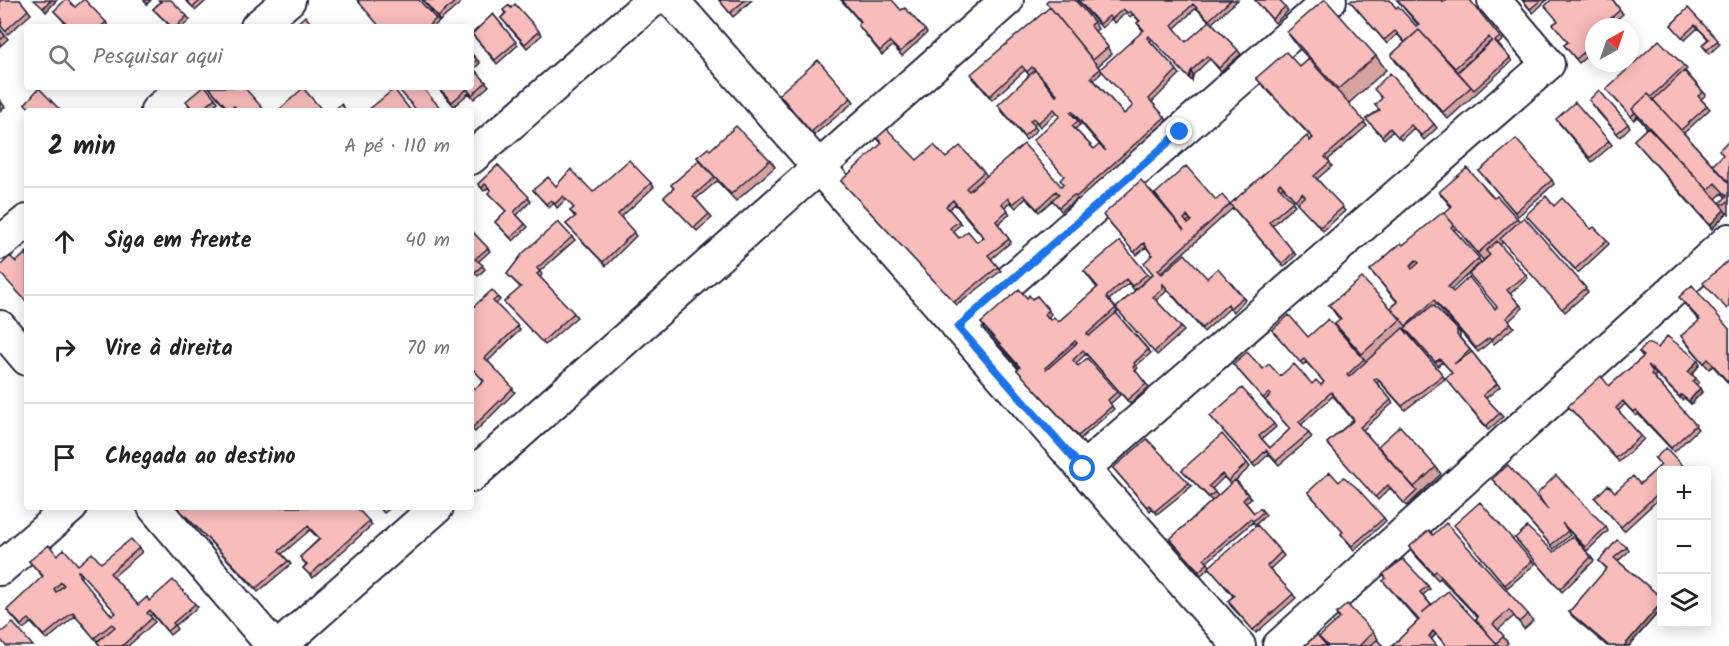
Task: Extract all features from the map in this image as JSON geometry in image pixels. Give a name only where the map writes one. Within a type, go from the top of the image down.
[{"type":"street","points":[[260,24],[289,0]]},
{"type":"street","points":[[474,155],[652,0]]},
{"type":"street","points":[[672,0],[1239,646]]},
{"type":"street","points":[[474,473],[1007,0]]},
{"type":"street","points":[[958,327],[1330,0]]},
{"type":"street","points":[[1083,469],[1548,64],[1494,0]]},
{"type":"street","points":[[160,108],[182,90]]},
{"type":"street","points":[[0,243],[24,223]]},
{"type":"street","points":[[1279,646],[1729,240]]},
{"type":"street","points":[[0,327],[24,355]]},
{"type":"street","points":[[0,569],[68,510]]},
{"type":"street","points":[[157,510],[273,646]]},
{"type":"street","points":[[280,646],[434,510]]},
{"type":"building","points":[[0,0],[20,0],[28,10],[5,31],[1,26]]},
{"type":"building","points":[[34,0],[51,0],[43,8]]},
{"type":"building","points":[[65,0],[75,7],[85,0],[106,22],[104,24],[67,24],[54,11]]},
{"type":"building","points":[[159,0],[171,0],[187,16],[179,24],[169,24],[153,9],[161,2]]},
{"type":"building","points":[[186,0],[201,0],[193,7]]},
{"type":"building","points":[[357,0],[419,0],[436,19],[430,24],[377,24]]},
{"type":"building","points":[[423,0],[457,0],[438,17]]},
{"type":"building","points":[[719,0],[745,0],[730,13]]},
{"type":"building","points":[[842,0],[892,0],[901,10],[905,8],[925,30],[900,52],[890,42],[880,51],[858,25],[861,22]]},
{"type":"building","points":[[1048,0],[1075,0],[1094,22],[1090,25],[1108,47],[1093,60],[1046,2]]},
{"type":"building","points":[[1078,0],[1231,0],[1209,20],[1193,4],[1172,25],[1186,42],[1210,21],[1238,50],[1219,68],[1207,56],[1191,71],[1189,78],[1149,36],[1147,38],[1177,70],[1149,99],[1165,117],[1076,197],[1074,195],[1059,207],[1052,200],[1059,194],[1056,191],[1037,209],[1024,195],[1013,204],[1008,198],[1002,204],[1008,210],[996,221],[1009,239],[988,255],[998,267],[954,302],[841,181],[882,143],[877,138],[887,129],[917,160],[934,145],[946,158],[960,146],[984,172],[966,188],[969,191],[1024,144],[1061,186],[1064,184],[1060,180],[1064,176],[1033,140],[1060,116],[1054,109],[1038,123],[1033,118],[1030,121],[1035,126],[1024,136],[998,105],[1035,70],[1032,67],[1027,72],[1022,66],[990,96],[971,74],[1050,7],[1100,69],[1144,30],[1137,23],[1140,21],[1130,11],[1128,13],[1123,9],[1112,19],[1109,16],[1100,24]],"holes":[[[1100,69],[1133,106],[1124,114],[1091,77]],[[1035,70],[1057,94],[1056,96]],[[1072,111],[1106,151],[1099,145],[1094,149],[1072,126],[1078,121],[1070,112]],[[953,200],[984,237],[977,242],[968,231],[959,238],[950,228],[959,221],[946,206]]]},
{"type":"building","points":[[1255,0],[1279,0],[1285,7],[1272,19]]},
{"type":"building","points":[[1324,0],[1376,56],[1338,89],[1287,32]]},
{"type":"building","points":[[1351,0],[1390,0],[1416,26],[1419,24],[1397,0],[1441,0],[1443,2],[1444,0],[1470,0],[1500,37],[1495,41],[1510,58],[1474,90],[1458,72],[1492,41],[1489,37],[1455,68],[1419,30],[1405,42],[1395,31],[1384,40]]},
{"type":"building","points":[[1523,0],[1541,0],[1530,9]]},
{"type":"building","points":[[1551,0],[1613,0],[1620,10],[1611,18],[1585,18],[1585,52],[1576,59],[1564,45],[1568,42],[1553,24],[1558,21],[1545,6]]},
{"type":"building","points":[[515,4],[539,31],[525,44],[501,18],[506,13],[503,10]]},
{"type":"building","points":[[1688,8],[1718,40],[1707,50],[1702,45],[1709,39],[1695,25],[1682,37],[1671,25]]},
{"type":"building","points":[[493,14],[516,42],[495,60],[474,36],[474,32]]},
{"type":"building","points":[[305,16],[312,24],[296,24]]},
{"type":"building","points":[[0,29],[5,36],[0,40]]},
{"type":"building","points":[[1419,30],[1471,87],[1443,112],[1391,55]]},
{"type":"building","points":[[1659,40],[1684,66],[1651,97],[1648,94],[1632,109],[1635,113],[1631,116],[1606,89],[1624,72],[1639,72],[1639,58]]},
{"type":"building","points":[[1286,52],[1300,67],[1309,59],[1365,122],[1325,157],[1330,162],[1314,176],[1343,207],[1320,227],[1297,203],[1305,196],[1302,193],[1295,200],[1280,183],[1278,186],[1293,201],[1269,222],[1294,252],[1282,264],[1230,204],[1307,136],[1310,141],[1313,138],[1256,78]]},
{"type":"building","points":[[818,60],[851,98],[811,132],[779,94]]},
{"type":"building","points":[[474,69],[486,82],[472,95],[468,90],[474,90]]},
{"type":"building","points":[[1684,71],[1703,92],[1698,96],[1707,106],[1681,130],[1653,100]]},
{"type":"building","points":[[1390,73],[1434,124],[1422,136],[1411,125],[1398,137],[1390,128],[1382,136],[1366,119],[1380,110],[1375,105],[1382,98],[1374,89]]},
{"type":"building","points":[[37,90],[41,90],[58,108],[30,108],[25,104]]},
{"type":"building","points":[[199,90],[208,90],[215,98],[203,108],[192,108],[186,101]]},
{"type":"building","points":[[212,90],[247,90],[262,108],[236,108],[234,106],[227,108]]},
{"type":"building","points":[[301,90],[305,90],[320,108],[281,108]]},
{"type":"building","points":[[395,90],[409,108],[371,108]]},
{"type":"building","points":[[400,90],[425,90],[440,108],[414,108]]},
{"type":"building","points":[[441,90],[466,90],[452,102]]},
{"type":"building","points":[[1599,90],[1628,124],[1617,133],[1589,100]]},
{"type":"building","points":[[1648,94],[1729,183],[1729,200],[1725,204],[1720,203],[1727,196],[1715,183],[1708,190],[1632,109]]},
{"type":"building","points":[[1575,102],[1609,141],[1590,158],[1556,119]]},
{"type":"building","points":[[736,126],[770,160],[731,194],[697,157],[708,148],[710,150]]},
{"type":"building","points":[[1648,127],[1720,203],[1724,210],[1710,225],[1634,140]]},
{"type":"building","points":[[1516,139],[1552,180],[1515,212],[1479,171]]},
{"type":"building","points":[[1729,140],[1729,182],[1713,165],[1723,155],[1719,150]]},
{"type":"building","points":[[629,160],[651,183],[618,214],[634,232],[603,262],[566,224],[576,216],[570,211],[574,208],[563,196],[555,204],[551,200],[546,204],[533,190],[548,177],[556,186],[571,169],[593,192]]},
{"type":"building","points":[[699,161],[715,177],[693,196],[709,214],[694,228],[664,197],[674,188],[671,185]]},
{"type":"building","points":[[498,165],[529,197],[514,212],[525,224],[511,238],[495,222],[506,211],[488,193],[491,190],[485,184],[482,188],[478,184]]},
{"type":"building","points":[[1186,166],[1216,200],[1222,195],[1230,204],[1158,270],[1162,274],[1185,254],[1207,278],[1218,268],[1243,297],[1230,308],[1228,304],[1202,328],[1163,284],[1163,288],[1153,297],[1181,327],[1154,352],[1116,308],[1153,274],[1144,263],[1152,255],[1144,243],[1134,252],[1103,215],[1141,180],[1184,230],[1155,194]],"holes":[[[1187,216],[1192,221],[1188,224],[1184,219]]]},
{"type":"building","points":[[1467,168],[1494,198],[1497,196],[1517,218],[1478,253],[1444,213],[1452,206],[1439,192]]},
{"type":"building","points":[[1546,196],[1554,206],[1562,198],[1591,229],[1594,227],[1607,240],[1575,269],[1526,215]]},
{"type":"building","points":[[1443,212],[1454,225],[1451,227],[1479,258],[1448,287],[1453,292],[1469,277],[1495,309],[1497,307],[1469,274],[1490,255],[1486,251],[1497,241],[1526,275],[1507,290],[1520,305],[1506,318],[1511,323],[1491,340],[1489,338],[1476,348],[1434,300],[1406,326],[1391,308],[1398,302],[1370,270],[1401,243],[1403,245]],"holes":[[[1416,260],[1419,263],[1412,269],[1410,266]]]},
{"type":"building","points":[[1524,217],[1586,288],[1562,309],[1500,239]]},
{"type":"building","points":[[558,222],[572,237],[537,268],[540,272],[537,274],[574,313],[542,342],[504,302],[521,287],[507,274],[523,253]]},
{"type":"building","points":[[474,233],[488,248],[475,259],[483,265],[475,272]]},
{"type":"building","points":[[1120,241],[1147,274],[1132,286],[1126,279],[1106,297],[1116,308],[1087,334],[1089,336],[1116,313],[1148,350],[1134,363],[1133,367],[1146,384],[1127,400],[1083,350],[1073,360],[1078,366],[1087,358],[1117,392],[1108,400],[1112,406],[1078,436],[1017,370],[1020,367],[981,323],[1019,289],[1027,298],[1029,295],[1032,299],[1037,296],[1049,310],[1045,314],[1050,320],[1054,317],[1058,322],[1098,287],[1084,271]],"holes":[[[1075,341],[1077,343],[1046,370],[1045,368]]]},
{"type":"building","points":[[24,255],[24,299],[0,273],[0,266],[10,256],[16,262]]},
{"type":"building","points":[[1729,260],[1729,307],[1727,309],[1703,283]]},
{"type":"building","points":[[1362,278],[1401,319],[1362,354],[1335,324],[1341,319],[1329,305]]},
{"type":"building","points":[[1692,285],[1729,329],[1729,383],[1708,359],[1704,363],[1681,336],[1700,320],[1679,297]]},
{"type":"building","points":[[492,290],[498,297],[493,301],[518,326],[485,358],[513,388],[474,426],[474,388],[484,381],[474,370],[474,306]]},
{"type":"building","points":[[1433,305],[1457,329],[1457,335],[1470,350],[1454,364],[1472,352],[1497,384],[1483,395],[1500,413],[1486,426],[1445,378],[1452,373],[1449,369],[1440,359],[1435,362],[1405,328]]},
{"type":"building","points":[[1289,315],[1308,337],[1328,319],[1364,359],[1347,375],[1349,377],[1403,328],[1443,375],[1402,406],[1377,378],[1374,380],[1391,400],[1360,427],[1417,491],[1404,503],[1388,485],[1375,497],[1327,443],[1354,420],[1331,392],[1299,422],[1309,433],[1276,461],[1266,450],[1253,464],[1210,416],[1242,388],[1274,424],[1259,436],[1270,448],[1290,429],[1265,400],[1271,395],[1269,393],[1263,398],[1233,364],[1247,352],[1263,369],[1269,364],[1280,376],[1294,364],[1312,384],[1316,380],[1321,385],[1324,382],[1304,359],[1300,362],[1272,330]]},
{"type":"building","points":[[1667,336],[1698,360],[1688,372],[1696,378],[1693,382],[1700,388],[1689,401],[1681,395],[1680,397],[1648,365],[1653,372],[1651,374],[1696,425],[1671,448],[1636,410],[1633,412],[1623,401],[1616,408],[1641,436],[1616,458],[1568,406],[1601,376],[1609,386],[1644,356],[1639,352],[1648,343],[1658,348]]},
{"type":"building","points":[[1400,426],[1436,467],[1414,487],[1378,446]]},
{"type":"building","points":[[1222,434],[1247,463],[1228,481],[1222,474],[1209,486],[1215,492],[1209,497],[1182,470]]},
{"type":"building","points":[[1147,439],[1189,483],[1155,511],[1149,505],[1147,507],[1113,468]]},
{"type":"building","points":[[1666,448],[1683,466],[1660,466],[1655,458]]},
{"type":"building","points":[[1508,465],[1548,510],[1537,494],[1556,475],[1606,527],[1585,547],[1562,523],[1568,531],[1551,545],[1492,479]]},
{"type":"building","points":[[1657,469],[1657,495],[1621,527],[1595,498],[1608,485],[1615,492],[1633,476],[1640,484]]},
{"type":"building","points":[[1330,472],[1339,482],[1344,477],[1357,488],[1384,518],[1352,546],[1341,534],[1343,532],[1308,492]]},
{"type":"building","points":[[1235,480],[1248,495],[1243,500],[1254,513],[1260,508],[1263,512],[1253,521],[1250,519],[1204,559],[1208,563],[1199,571],[1170,539]]},
{"type":"building","points":[[1480,502],[1532,561],[1505,585],[1454,525]]},
{"type":"building","points":[[180,510],[359,510],[369,521],[310,575],[303,568],[307,565],[300,557],[320,539],[308,526],[279,551],[288,561],[256,588]]},
{"type":"building","points":[[1446,523],[1528,614],[1519,622],[1509,610],[1493,624],[1504,636],[1496,643],[1476,620],[1478,617],[1436,571],[1433,573],[1409,547],[1429,530],[1433,535]]},
{"type":"building","points":[[1257,525],[1281,552],[1267,566],[1293,594],[1253,630],[1228,601],[1234,596],[1209,567]]},
{"type":"building","points":[[1527,527],[1554,552],[1573,536],[1591,557],[1560,589],[1515,538]]},
{"type":"building","points":[[131,539],[139,548],[110,573],[138,605],[147,597],[149,601],[173,580],[195,604],[167,631],[150,610],[147,613],[152,618],[122,646],[101,646],[97,642],[115,627],[112,624],[94,638],[73,612],[44,636],[29,619],[21,625],[7,610],[43,576],[29,561],[49,545],[57,555],[64,549],[78,565],[92,553],[101,563]],"holes":[[[79,571],[116,613],[112,616],[79,576]],[[61,582],[64,585],[56,592],[54,589]]]},
{"type":"building","points":[[1617,540],[1627,547],[1614,558],[1657,594],[1657,608],[1624,646],[1609,646],[1569,612],[1607,568],[1599,561]]},
{"type":"building","points":[[1403,559],[1428,586],[1420,592],[1431,605],[1422,613],[1448,591],[1499,646],[1447,646],[1433,631],[1429,636],[1437,646],[1392,646],[1419,620],[1383,581],[1386,578],[1383,574]]},
{"type":"building","points":[[1347,604],[1373,632],[1359,646],[1328,646],[1319,637],[1340,618],[1336,614]]},
{"type":"building","points":[[13,623],[33,646],[6,646],[0,639],[0,633]]},
{"type":"building","points":[[1317,635],[1327,646],[1304,646]]},
{"type":"building","points":[[1377,640],[1383,646],[1370,646]]},
{"type":"route","points":[[1083,469],[958,327],[1180,132]]}]
